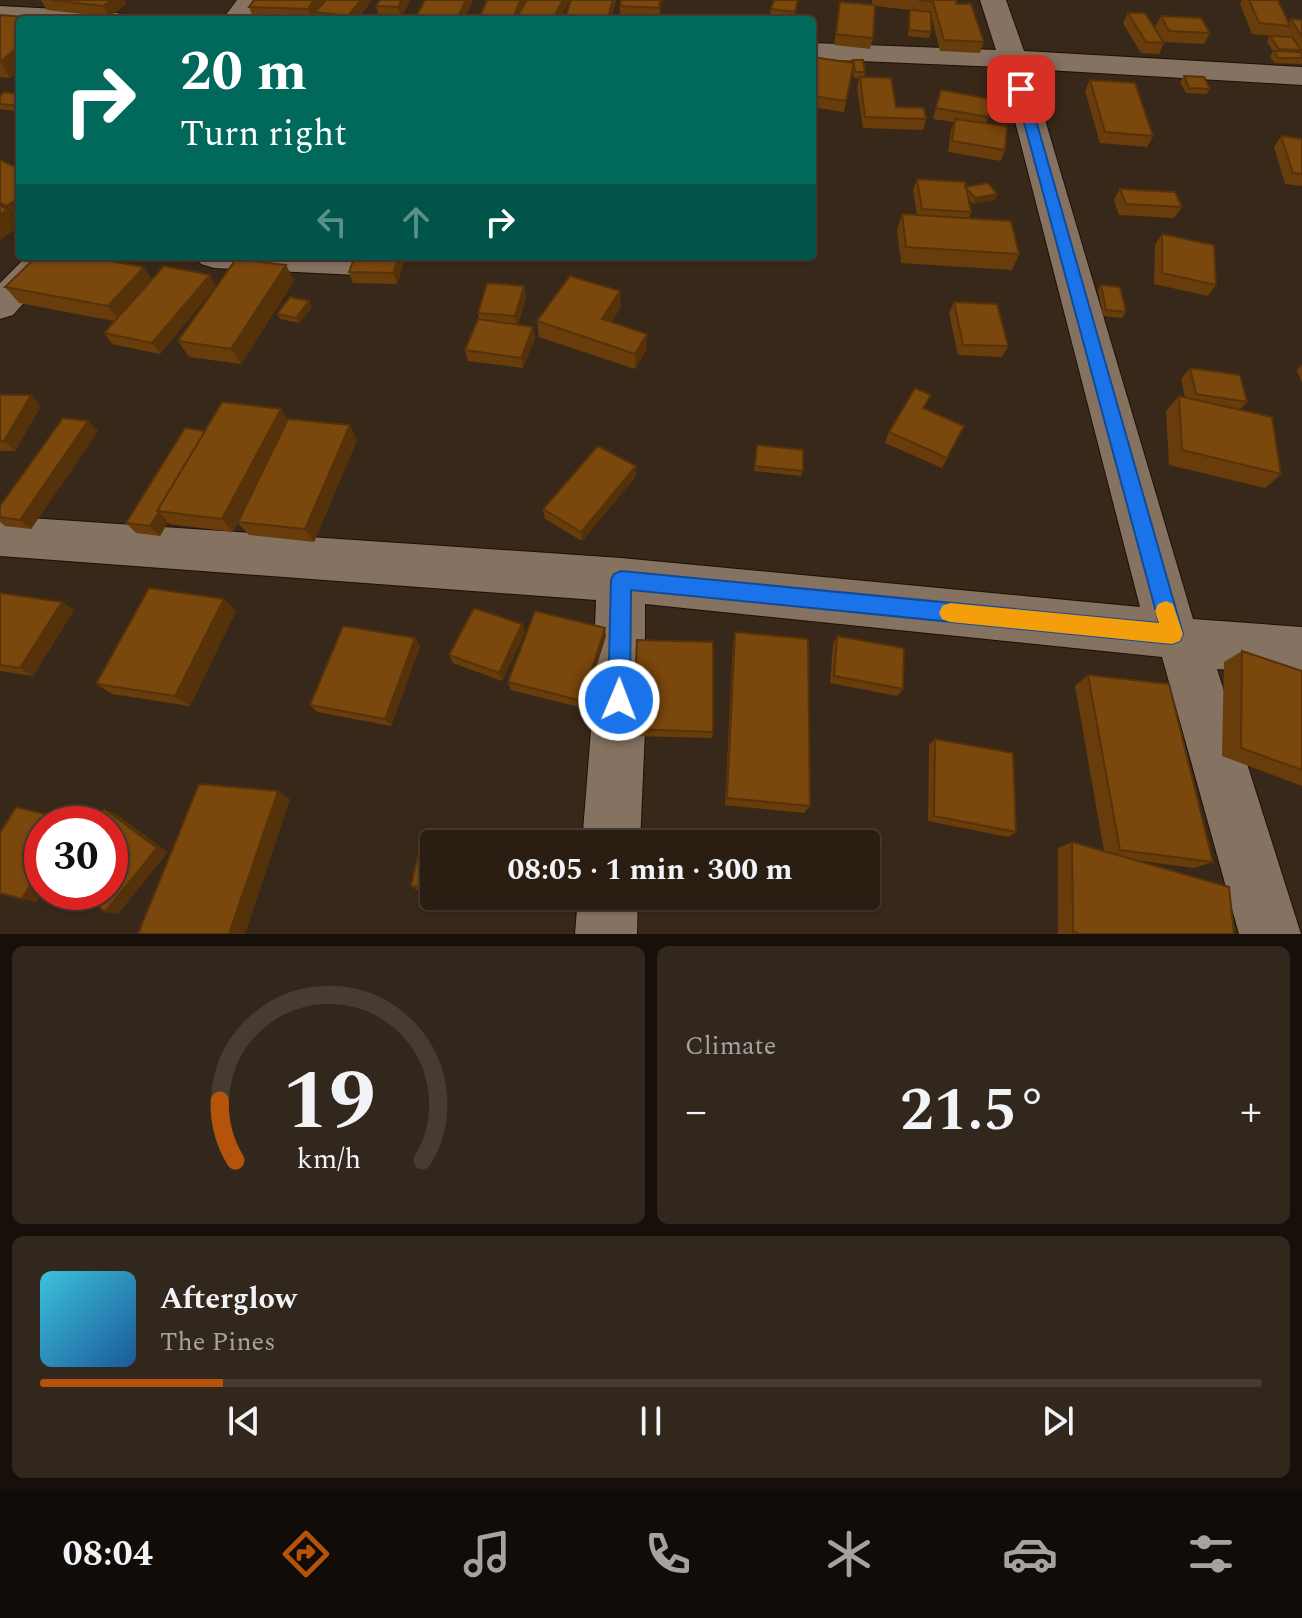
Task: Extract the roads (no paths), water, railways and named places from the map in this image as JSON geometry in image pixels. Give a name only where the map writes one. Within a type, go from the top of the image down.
[{"type":"street","points":[[238,16],[251,0]]},
{"type":"street","points":[[993,0],[1013,59],[1178,638],[1270,934]]},
{"type":"street","points":[[0,14],[37,16]]},
{"type":"street","points":[[816,51],[1302,76]]},
{"type":"street","points":[[0,306],[44,260]]},
{"type":"street","points":[[296,260],[358,263]]},
{"type":"street","points":[[0,536],[621,580],[1302,651]]},
{"type":"street","points":[[612,830],[618,730],[621,580]]},
{"type":"street","points":[[606,934],[607,910]]}]
